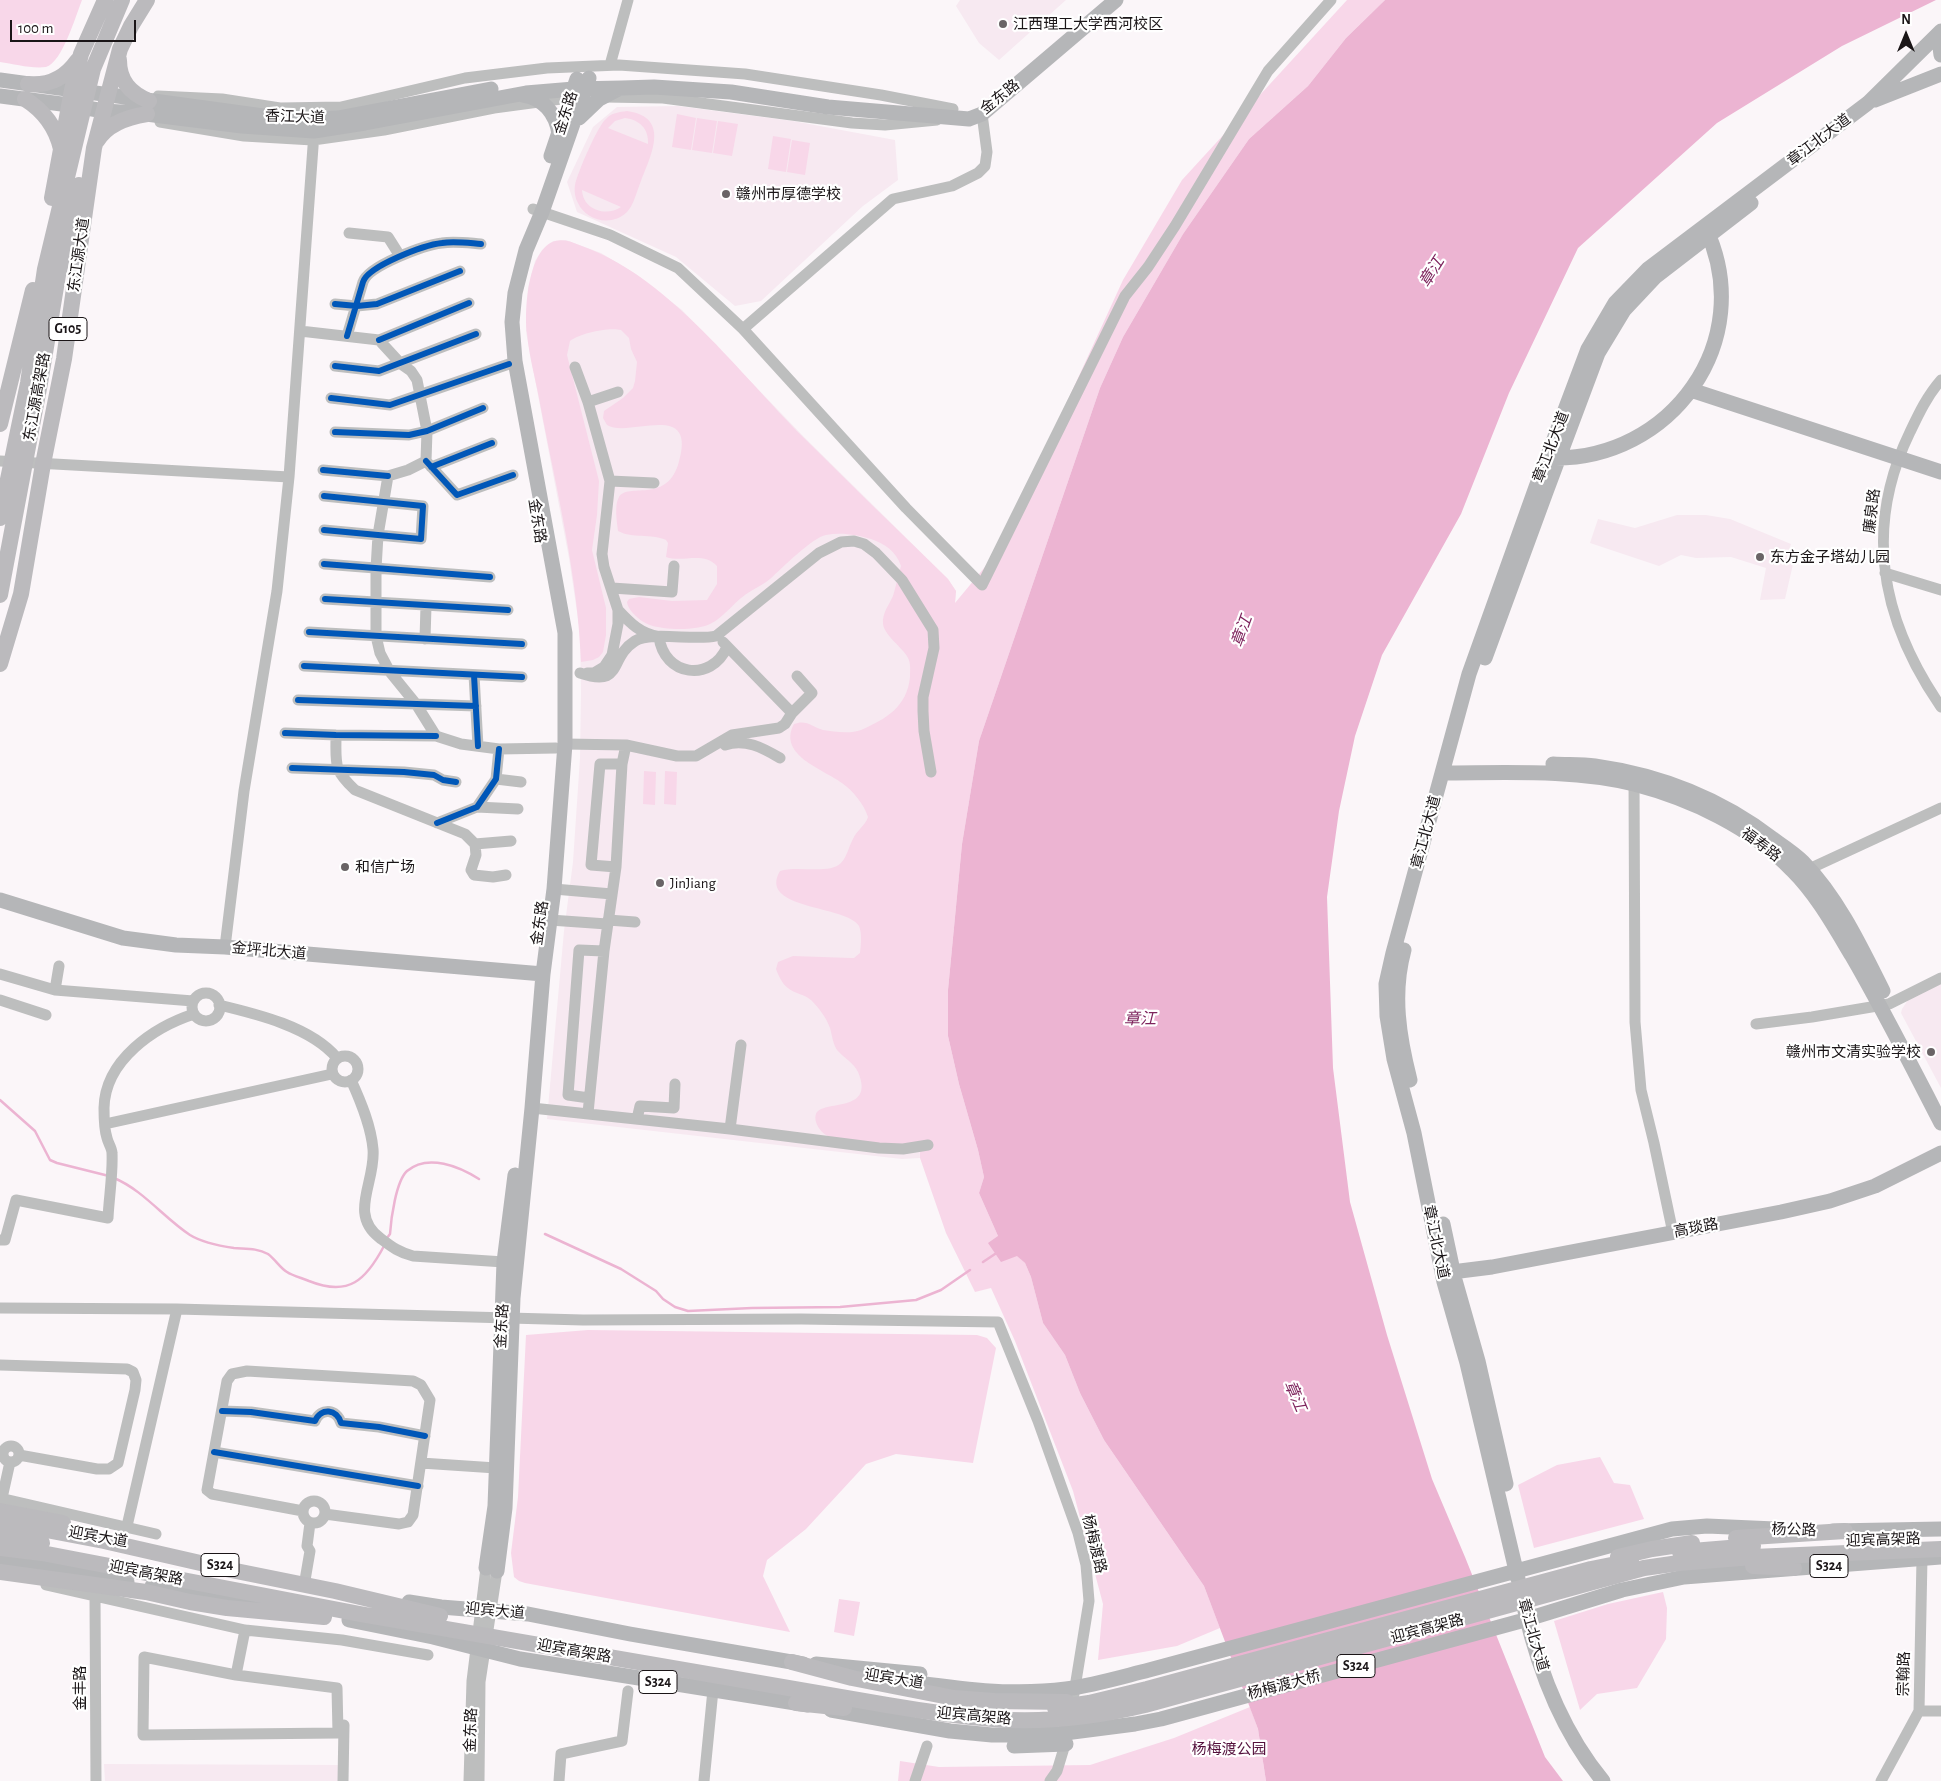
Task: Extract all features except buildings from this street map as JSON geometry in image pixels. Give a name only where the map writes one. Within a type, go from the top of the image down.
[{"type":"highway","points":[[61,149],[49,120],[27,92],[62,77],[73,67],[81,54],[105,0]]},
{"type":"highway","name":"东江源高架路","points":[[0,518],[28,383],[48,260],[93,69],[122,0]]},
{"type":"highway","name":"东江源高架路","points":[[0,595],[40,383],[58,275],[92,129],[114,49],[139,0]]},
{"type":"highway","name":"东江源大道","points":[[0,664],[20,594],[64,359],[94,148],[120,49],[147,0]]},
{"type":"highway","points":[[94,148],[101,135],[142,107],[120,75],[120,49]]},
{"type":"highway","points":[[0,424],[40,262],[70,98],[81,54]]},
{"type":"highway","points":[[0,638],[52,381],[70,320]]},
{"type":"highway","points":[[0,472],[15,399],[20,338]]},
{"type":"highway","points":[[1,1502],[28,1515],[116,1535],[231,1570]]},
{"type":"highway","points":[[0,1523],[104,1541],[335,1591],[440,1616]]},
{"type":"highway","points":[[1593,1576],[1624,1581],[1677,1570],[1708,1550],[1745,1537],[1845,1531]]},
{"type":"highway","name":"迎宾高架路","points":[[0,1536],[44,1543],[229,1582],[440,1616],[887,1700]]},
{"type":"highway","name":"迎宾高架路","points":[[1753,1551],[1941,1538]]},
{"type":"highway","name":"迎宾高架路","points":[[0,1548],[42,1553],[481,1645],[993,1714]]},
{"type":"highway","points":[[1593,1576],[1619,1557],[1652,1549],[1708,1550],[1742,1565],[1794,1568]]},
{"type":"highway","name":"迎宾高架路","points":[[1708,1550],[1941,1549]]},
{"type":"highway","points":[[0,1572],[146,1592],[227,1608],[358,1622],[481,1645]]},
{"type":"highway","name":"迎宾高架路","points":[[1088,1710],[1147,1689],[1593,1576]]},
{"type":"highway","points":[[792,1662],[852,1678],[954,1698],[993,1714],[1044,1725],[1088,1710]]},
{"type":"highway","points":[[796,1703],[854,1709],[923,1720],[993,1714],[1088,1710]]},
{"type":"main road","name":"金东路","points":[[580,88],[654,87],[731,92],[828,107],[953,114],[972,107],[992,96],[1100,0]]},
{"type":"main road","name":"金东路","points":[[580,88],[654,77],[731,84],[834,100],[953,114],[969,119],[982,114],[1116,0]]},
{"type":"main road","name":"章江北大道","points":[[1870,106],[1887,95],[1941,41]]},
{"type":"main road","name":"章江北大道","points":[[1613,1781],[1570,1714],[1554,1678],[1521,1574],[1467,1363],[1449,1277],[1423,1131],[1404,1057],[1397,1015],[1402,955],[1448,768],[1553,458],[1588,348],[1615,303],[1648,269],[1707,231],[1811,156],[1870,106],[1941,41]]},
{"type":"main road","points":[[1887,95],[1941,74]]},
{"type":"main road","name":"香江大道","points":[[0,80],[27,92],[70,98],[104,111],[142,107],[314,120],[362,114],[468,92],[525,84],[580,88]]},
{"type":"main road","points":[[1870,106],[1941,84]]},
{"type":"main road","name":"金东路","points":[[492,1569],[505,1508],[507,1318],[504,1262],[524,1107],[560,746],[573,672],[515,361],[512,322],[515,294],[537,211],[580,88]]},
{"type":"main road","points":[[142,107],[242,126],[314,136],[365,124],[519,94],[580,88]]},
{"type":"main road","points":[[519,94],[540,101],[566,131],[602,97],[622,88]]},
{"type":"main road","name":"香江大道","points":[[0,96],[27,92]]},
{"type":"main road","name":"香江大道","points":[[70,98],[108,94],[142,107]]},
{"type":"main road","name":"金东路","points":[[492,1569],[496,1468],[507,1318],[514,1288],[532,1108],[538,974],[550,920],[554,889],[560,746],[557,634],[509,364],[506,323],[508,292],[517,248],[537,211]]},
{"type":"main road","points":[[1553,458],[1599,453],[1637,438],[1670,415],[1691,390],[1708,359],[1720,319],[1720,277],[1707,231]]},
{"type":"main road","points":[[1691,390],[1941,472]]},
{"type":"main road","name":"福寿路","points":[[1448,768],[1531,764],[1592,766],[1634,778],[1669,784],[1716,804],[1756,826],[1802,861],[1831,896],[1863,951],[1885,1004],[1941,1123]]},
{"type":"main road","name":"福寿路","points":[[1634,778],[1730,822],[1775,853],[1818,899],[1885,1004],[1941,1103]]},
{"type":"main road","name":"金坪北大道","points":[[0,900],[123,938],[176,945],[225,947],[538,974]]},
{"type":"main road","name":"高琰路","points":[[1449,1277],[1830,1201],[1875,1186],[1941,1153]]},
{"type":"main road","name":"高琰路","points":[[1449,1277],[1492,1275],[1809,1216],[1879,1193],[1941,1163]]},
{"type":"main road","name":"迎宾大道","points":[[0,1523],[42,1526],[136,1544],[304,1586],[440,1607],[528,1614],[792,1662],[893,1670],[978,1681],[1012,1682],[1077,1678]]},
{"type":"main road","name":"S324","points":[[481,1645],[520,1659],[796,1703],[899,1724],[950,1732],[1048,1691],[1098,1683],[1663,1531],[1687,1527],[1708,1550]]},
{"type":"main road","name":"杨公路","points":[[1708,1550],[1735,1528],[1845,1531],[1941,1529]]},
{"type":"main road","points":[[1521,1574],[1663,1539],[1708,1550]]},
{"type":"main road","name":"杨梅渡大桥","points":[[993,1714],[1030,1736],[1086,1731],[1161,1719],[1521,1621],[1643,1585],[1684,1577],[1708,1550]]},
{"type":"main road","name":"S324","points":[[1794,1568],[1941,1557]]},
{"type":"main road","name":"S324","points":[[0,1558],[358,1622]]},
{"type":"main road","name":"章江北大道","points":[[1521,1574],[1536,1651],[1551,1691],[1578,1746],[1604,1781]]},
{"type":"main road","points":[[899,1724],[923,1737],[950,1741],[1007,1746],[1066,1744]]},
{"type":"street","points":[[610,66],[628,0]]},
{"type":"street","points":[[537,211],[610,236],[678,268],[744,329],[906,508],[982,585],[1125,296],[1148,267],[1175,226],[1268,71],[1331,0]]},
{"type":"street","points":[[142,107],[222,98],[280,108],[341,107],[465,78],[547,68],[610,66],[704,70],[745,74],[881,95],[953,114]]},
{"type":"street","points":[[225,947],[244,791],[277,591],[289,477],[314,136],[384,130],[494,108],[540,101],[580,88],[602,97],[664,98],[852,123],[884,125],[919,123],[953,114]]},
{"type":"street","points":[[744,329],[893,199],[952,186],[978,173],[985,166],[987,152],[982,114]]},
{"type":"street","points":[[349,233],[388,237],[400,256]]},
{"type":"street","points":[[347,336],[365,276],[400,256],[441,243],[481,244]]},
{"type":"street","points":[[335,304],[357,306],[377,304],[460,271]]},
{"type":"street","points":[[300,331],[379,340],[469,303]]},
{"type":"street","points":[[335,366],[379,371],[402,364],[476,334]]},
{"type":"street","points":[[379,340],[411,371],[417,380],[427,431],[429,464],[457,494],[513,475]]},
{"type":"street","points":[[331,398],[390,405],[509,364]]},
{"type":"street","points":[[573,672],[594,673],[604,667],[612,655],[618,610],[604,567],[602,554],[610,481],[588,402],[575,366]]},
{"type":"street","name":"廉泉路","points":[[1941,380],[1927,396],[1898,457],[1885,511],[1883,551],[1885,573],[1894,617],[1903,640],[1926,685],[1941,706]]},
{"type":"street","points":[[588,402],[618,392]]},
{"type":"street","points":[[335,432],[409,435],[427,431],[483,408]]},
{"type":"street","points":[[323,470],[388,476],[492,443]]},
{"type":"street","points":[[0,461],[289,477]]},
{"type":"street","points":[[388,476],[382,502],[378,535],[376,636],[380,653],[390,672],[416,704],[436,736]]},
{"type":"street","points":[[610,481],[654,483]]},
{"type":"street","points":[[324,496],[423,506],[421,539],[324,530]]},
{"type":"street","points":[[573,672],[601,678],[608,677],[613,672],[626,649],[636,640],[647,637],[696,638],[716,636],[818,552],[841,542],[854,541],[864,544],[876,553],[902,580],[933,630],[934,648],[923,697],[924,731],[931,772]]},
{"type":"street","points":[[324,564],[490,578]]},
{"type":"street","points":[[612,588],[672,592],[674,566]]},
{"type":"street","points":[[1885,573],[1941,590]]},
{"type":"street","points":[[325,599],[508,610]]},
{"type":"street","points":[[425,639],[426,606]]},
{"type":"street","points":[[618,610],[637,629],[645,634],[659,637]]},
{"type":"street","points":[[309,632],[522,644]]},
{"type":"street","points":[[716,636],[792,713]]},
{"type":"street","points":[[659,637],[662,650],[670,661],[687,670],[700,670],[712,666],[721,658],[728,647]]},
{"type":"street","points":[[304,666],[390,672],[522,677]]},
{"type":"street","points":[[474,675],[478,746]]},
{"type":"street","points":[[285,732],[336,735],[436,736],[499,749],[626,745],[677,756],[696,756],[732,735],[779,728],[785,724],[792,713],[812,693],[797,676]]},
{"type":"street","points":[[298,700],[476,706]]},
{"type":"street","points":[[336,735],[336,768],[342,779],[355,790],[465,834],[476,844],[511,841]]},
{"type":"street","points":[[707,750],[730,743],[749,743],[780,758]]},
{"type":"street","points":[[588,1114],[604,952],[616,866],[622,764],[626,745]]},
{"type":"street","points":[[476,807],[496,779],[499,749]]},
{"type":"street","points":[[616,866],[591,865],[600,764],[622,764]]},
{"type":"street","points":[[292,768],[336,768],[404,772],[434,775],[443,780],[456,782]]},
{"type":"street","points":[[1634,778],[1635,1022],[1641,1090],[1672,1233]]},
{"type":"street","points":[[496,779],[521,782]]},
{"type":"street","points":[[437,823],[476,807],[518,809]]},
{"type":"street","points":[[1809,869],[1941,808]]},
{"type":"street","points":[[476,844],[476,854],[471,870],[474,875],[492,877],[506,875]]},
{"type":"street","points":[[554,889],[612,894]]},
{"type":"street","points":[[550,920],[635,922]]},
{"type":"street","points":[[589,1098],[568,1095],[579,950],[604,952]]},
{"type":"street","points":[[55,990],[59,966]]},
{"type":"street","points":[[0,974],[55,990],[193,1001]]},
{"type":"street","points":[[1756,1024],[1812,1017],[1885,1004],[1941,978]]},
{"type":"street","points":[[208,993],[215,997],[219,1005],[217,1014],[210,1020],[201,1020],[192,1010],[193,1001],[199,995],[208,993]]},
{"type":"street","points":[[0,1000],[46,1015]]},
{"type":"street","points":[[219,1005],[300,1030],[328,1047],[337,1058]]},
{"type":"street","points":[[0,1240],[5,1240],[16,1200],[108,1218],[112,1151],[107,1138],[105,1124],[104,1106],[107,1090],[122,1062],[137,1045],[176,1020],[194,1014]]},
{"type":"street","points":[[730,1128],[741,1046]]},
{"type":"street","points":[[349,1056],[356,1062],[358,1070],[355,1078],[347,1082],[338,1081],[332,1074],[332,1065],[337,1058],[349,1056]]},
{"type":"street","points":[[105,1124],[332,1074]]},
{"type":"street","points":[[351,1080],[361,1104],[373,1149],[373,1170],[367,1188],[364,1213],[368,1228],[398,1252],[421,1257],[504,1262]]},
{"type":"street","points":[[637,1119],[640,1106],[674,1108],[676,1084]]},
{"type":"street","points":[[532,1108],[730,1128],[879,1148],[903,1150],[928,1145]]},
{"type":"street","points":[[0,1308],[177,1309],[507,1318]]},
{"type":"street","points":[[127,1526],[177,1309]]},
{"type":"street","name":"杨梅渡路","points":[[507,1318],[998,1322],[1041,1430],[1078,1534],[1086,1565],[1089,1601],[1077,1678],[1066,1744],[1057,1771],[1050,1781]]},
{"type":"street","points":[[0,1365],[127,1369],[133,1372],[136,1380],[136,1390],[118,1464],[109,1469],[97,1469],[8,1455],[1,1502],[127,1526],[156,1534]]},
{"type":"street","points":[[303,1511],[212,1494],[207,1490],[227,1382],[232,1374],[238,1371],[413,1381],[421,1385],[430,1400],[413,1515],[408,1522],[318,1520],[304,1518],[303,1511],[308,1504],[317,1502],[322,1505],[318,1520],[314,1547],[310,1551],[304,1586]]},
{"type":"street","points":[[222,1411],[251,1412],[314,1421],[320,1413],[329,1411],[337,1415],[341,1423],[379,1426],[425,1436]]},
{"type":"street","points":[[214,1452],[418,1486]]},
{"type":"street","points":[[421,1463],[496,1468]]},
{"type":"street","name":"宗翰路","points":[[1881,1781],[1919,1711],[1922,1558]]},
{"type":"street","name":"金东路","points":[[469,1781],[472,1681],[481,1645],[492,1569]]},
{"type":"street","points":[[0,1578],[26,1581],[245,1630],[342,1640],[428,1655]]},
{"type":"street","name":"金丰路","points":[[95,1596],[96,1781]]},
{"type":"street","points":[[236,1675],[245,1630]]},
{"type":"street","name":"金东路","points":[[478,1781],[481,1645]]},
{"type":"street","points":[[144,1657],[236,1675],[337,1688],[338,1733],[143,1735],[144,1657]]},
{"type":"street","points":[[704,1781],[713,1690]]},
{"type":"street","points":[[559,1781],[561,1754],[622,1741],[628,1691]]},
{"type":"street","points":[[1919,1711],[1941,1710]]},
{"type":"street","points":[[343,1781],[344,1725]]},
{"type":"street","points":[[915,1781],[927,1746]]},
{"type":"shaded area","name":"江西理工大学西河校区","points":[[960,0],[1066,0],[999,60],[979,43],[956,6]]},
{"type":"shaded area","name":"赣州市厚德学校","points":[[678,106],[793,121],[895,140],[898,180],[863,206],[761,301],[735,306],[676,257],[577,212],[567,182],[593,127],[617,107]]},
{"type":"shaded area","points":[[566,240],[601,253],[636,274],[682,310],[804,437],[948,579],[956,591],[916,1126],[920,1158],[902,1159],[547,1119],[564,931],[573,862],[580,758],[580,632],[569,558],[526,332],[528,288],[535,261],[542,250],[553,241]]},
{"type":"shaded area","name":"东方金子塔幼儿园","points":[[1677,515],[1706,515],[1730,519],[1791,544],[1787,556],[1794,560],[1785,599],[1760,600],[1766,568],[1731,557],[1696,558],[1681,555],[1659,566],[1590,543],[1598,519],[1635,528]]},
{"type":"shaded area","name":"赣州市文清实验学校","points":[[1941,983],[1941,1088],[1901,1013],[1908,1000]]},
{"type":"shaded area","points":[[104,1764],[340,1765],[340,1781],[105,1781]]},
{"type":"green space","points":[[0,0],[82,0],[63,48],[52,64],[46,67],[35,67],[0,62]]},
{"type":"green space","points":[[1347,0],[1385,0],[1346,38],[1308,86],[1249,139],[1183,234],[1123,337],[1100,388],[979,741],[962,844],[948,990],[948,1036],[984,1177],[979,1193],[998,1236],[1025,1263],[1031,1277],[1043,1323],[1065,1355],[1080,1393],[1104,1440],[1204,1586],[1220,1628],[1177,1646],[1098,1660],[1103,1604],[1073,1491],[1015,1341],[991,1288],[975,1292],[946,1233],[920,1158],[919,1143],[885,1144],[860,1142],[828,1136],[818,1127],[815,1117],[820,1110],[854,1100],[860,1094],[862,1085],[856,1069],[836,1048],[830,1028],[822,1013],[809,999],[786,987],[776,969],[778,962],[793,956],[854,958],[860,953],[860,929],[851,919],[792,900],[781,893],[776,884],[780,871],[787,869],[836,867],[845,858],[855,836],[868,817],[858,798],[850,790],[804,760],[797,753],[790,735],[794,724],[802,722],[823,730],[847,732],[861,730],[887,716],[900,704],[908,687],[910,677],[909,660],[887,633],[883,624],[901,566],[899,561],[889,549],[871,539],[849,534],[826,535],[805,547],[770,579],[746,594],[721,617],[710,624],[697,628],[671,629],[646,624],[639,619],[628,605],[629,599],[639,597],[672,601],[707,600],[717,584],[717,566],[706,559],[666,557],[668,543],[666,540],[630,535],[618,531],[616,509],[619,497],[630,491],[647,490],[665,484],[672,477],[678,465],[682,445],[679,432],[671,427],[659,425],[617,428],[607,425],[603,418],[604,411],[623,398],[633,388],[637,362],[631,349],[629,338],[621,330],[609,329],[587,333],[570,341],[567,355],[599,481],[592,550],[606,608],[606,635],[603,652],[599,657],[581,662],[576,598],[571,566],[528,342],[526,323],[527,296],[533,268],[539,256],[546,246],[559,240],[587,248],[618,263],[648,283],[703,331],[803,437],[948,579],[956,591],[955,603],[999,550],[1123,280],[1182,180]]},
{"type":"green space","points":[[627,111],[641,115],[649,121],[653,129],[653,149],[635,197],[627,212],[621,217],[600,220],[593,218],[582,209],[575,197],[575,185],[588,150],[602,123],[610,115]],"holes":[[[625,118],[635,121],[642,126],[647,134],[648,144],[608,128],[615,121]],[[582,190],[621,207],[609,211],[596,210],[586,202]]]},
{"type":"green space","points":[[677,114],[696,118],[691,150],[672,147]]},
{"type":"green space","points":[[697,118],[717,121],[712,153],[692,150]]},
{"type":"green space","points":[[718,121],[738,124],[732,156],[713,153]]},
{"type":"green space","points":[[773,136],[791,139],[786,172],[768,169]]},
{"type":"green space","points":[[792,140],[810,143],[805,175],[787,172]]},
{"type":"green space","points":[[644,771],[656,772],[655,805],[643,804]]},
{"type":"green space","points":[[665,771],[677,772],[676,805],[664,804]]},
{"type":"green space","points":[[588,1330],[977,1335],[987,1338],[996,1348],[973,1463],[896,1454],[866,1464],[806,1529],[767,1560],[763,1576],[790,1632],[525,1583],[514,1577],[511,1553],[518,1497],[526,1335]]},
{"type":"green space","points":[[1600,1457],[1614,1483],[1630,1485],[1644,1519],[1534,1548],[1518,1485],[1557,1465]]},
{"type":"green space","points":[[1663,1592],[1667,1608],[1666,1639],[1637,1688],[1597,1694],[1580,1710],[1554,1621],[1608,1604]]},
{"type":"green space","points":[[839,1599],[860,1602],[854,1636],[834,1632]]},
{"type":"green space","name":"杨梅渡公园","points":[[1250,1707],[1258,1729],[1266,1781],[898,1781],[900,1761],[939,1767],[1090,1765],[1174,1738]]},
{"type":"water","name":"章江","points":[[1385,0],[1936,0],[1842,46],[1717,123],[1578,248],[1509,393],[1461,514],[1382,655],[1355,736],[1339,811],[1327,897],[1333,1068],[1350,1202],[1387,1335],[1432,1479],[1545,1757],[1563,1781],[1266,1781],[1258,1729],[1204,1586],[1104,1440],[1080,1393],[1065,1355],[1043,1323],[1031,1277],[1025,1263],[1017,1256],[1001,1262],[988,1243],[998,1236],[979,1193],[984,1177],[948,1036],[948,990],[962,844],[979,741],[1100,388],[1123,337],[1183,234],[1249,139],[1308,86],[1346,38]]},
{"type":"waterway","points":[[0,1100],[35,1131],[50,1160],[109,1176]]},
{"type":"waterway","points":[[387,1238],[390,1234],[397,1191],[407,1171],[415,1166],[434,1162],[453,1166],[479,1179]]},
{"type":"waterway","points":[[114,1178],[125,1183],[144,1197],[180,1228],[195,1238],[217,1245],[264,1252],[289,1273],[323,1285],[346,1286],[355,1282],[370,1268],[384,1246]]},
{"type":"waterway","points":[[545,1234],[621,1269],[656,1291],[663,1299],[675,1307],[688,1311],[840,1307],[916,1300],[941,1290],[970,1270]]},
{"type":"waterway","points":[[983,1262],[998,1252]]},
{"type":"cycle path","points":[[347,336],[363,282],[375,269],[410,252],[442,243],[481,244]]},
{"type":"cycle path","points":[[335,304],[357,306],[377,304],[460,271]]},
{"type":"cycle path","points":[[379,340],[469,303]]},
{"type":"cycle path","points":[[335,366],[379,371],[476,334]]},
{"type":"cycle path","points":[[331,398],[390,405],[509,364]]},
{"type":"cycle path","points":[[335,432],[409,435],[427,431],[483,408]]},
{"type":"cycle path","points":[[431,467],[492,443]]},
{"type":"cycle path","points":[[426,461],[457,495],[513,475]]},
{"type":"cycle path","points":[[323,470],[388,476]]},
{"type":"cycle path","points":[[324,496],[423,506],[421,539],[324,530]]},
{"type":"cycle path","points":[[324,564],[490,577]]},
{"type":"cycle path","points":[[325,599],[508,610]]},
{"type":"cycle path","points":[[309,632],[522,644]]},
{"type":"cycle path","points":[[304,666],[522,677]]},
{"type":"cycle path","points":[[474,675],[478,746]]},
{"type":"cycle path","points":[[298,700],[476,706]]},
{"type":"cycle path","points":[[285,733],[436,736]]},
{"type":"cycle path","points":[[437,823],[477,807],[496,779],[499,749]]},
{"type":"cycle path","points":[[292,768],[404,772],[434,775],[443,780],[456,782]]},
{"type":"cycle path","points":[[222,1411],[251,1412],[315,1421],[321,1413],[329,1412],[336,1415],[341,1423],[379,1427],[425,1436]]},
{"type":"cycle path","points":[[214,1452],[418,1486]]},
{"type":"place","name":"江西理工大学西河校区","points":[[1003,24]]},
{"type":"place","name":"赣州市厚德学校","points":[[726,194]]},
{"type":"place","name":"东方金子塔幼儿园","points":[[1760,557]]},
{"type":"place","name":"和信广场","points":[[345,867]]},
{"type":"place","name":"JinJiang","points":[[660,883]]},
{"type":"place","name":"赣州市文清实验学校","points":[[1931,1052]]}]
